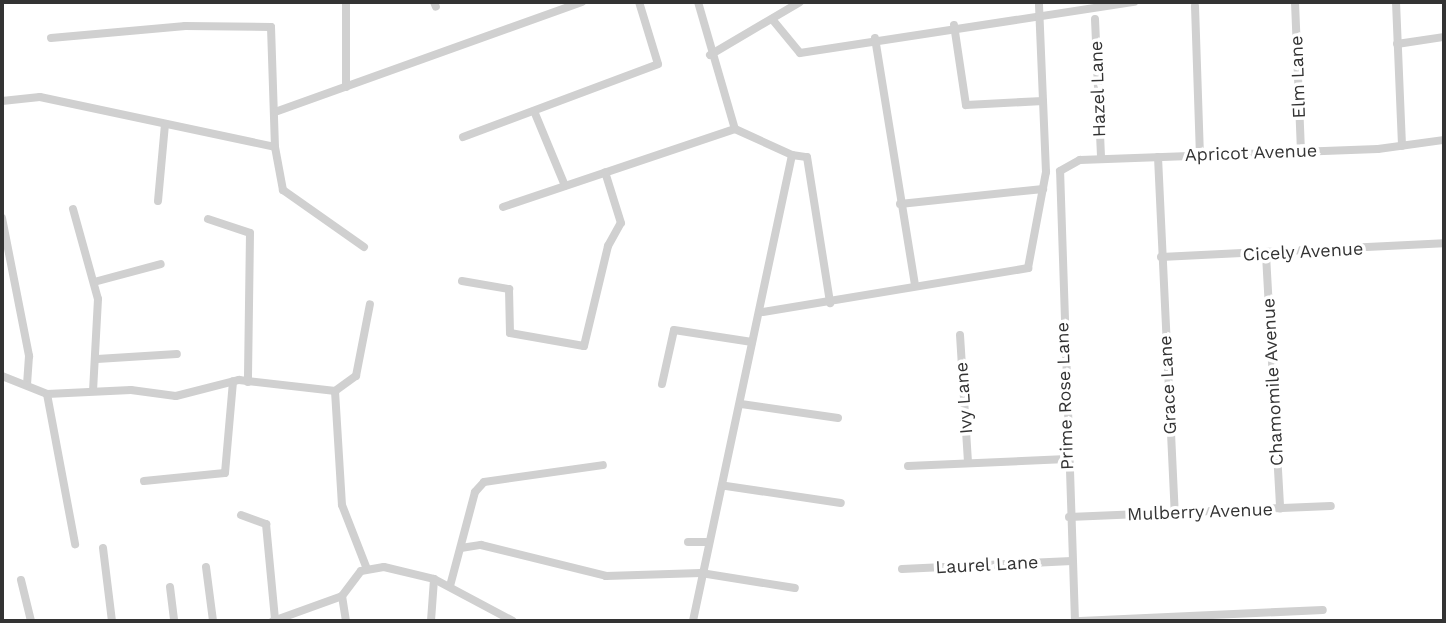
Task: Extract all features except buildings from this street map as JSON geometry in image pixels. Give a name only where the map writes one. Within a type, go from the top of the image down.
[{"type":"street","points":[[346,2],[346,87]]},
{"type":"street","points":[[275,112],[582,2]]},
{"type":"street","points":[[463,137],[657,64],[639,2]]},
{"type":"street","points":[[698,2],[710,55],[735,128],[756,144],[807,157],[830,303]]},
{"type":"street","points":[[710,55],[800,2]]},
{"type":"street","points":[[763,312],[1026,269],[1043,189],[1040,2]]},
{"type":"street","points":[[772,19],[800,53],[954,25],[1135,2]]},
{"type":"street","name":"Elm Lane","points":[[1295,2],[1301,151]]},
{"type":"street","points":[[1396,2],[1402,146]]},
{"type":"street","points":[[1195,6],[1200,154]]},
{"type":"street","name":"Hazel Lane","points":[[1095,19],[1101,159]]},
{"type":"street","points":[[51,38],[264,24],[274,34],[275,147],[289,198],[365,247]]},
{"type":"street","points":[[954,25],[966,105],[1043,101]]},
{"type":"street","points":[[1397,44],[1444,37]]},
{"type":"street","points":[[875,38],[915,286]]},
{"type":"street","points":[[2,101],[40,97],[275,147]]},
{"type":"street","points":[[534,111],[565,186]]},
{"type":"street","points":[[158,201],[165,124]]},
{"type":"street","points":[[503,207],[735,128]]},
{"type":"street","name":"Apricot Avenue","points":[[1060,171],[1072,162],[1101,159],[1402,146],[1444,140]]},
{"type":"street","points":[[693,621],[708,542],[726,486],[752,342],[763,312],[792,155]]},
{"type":"street","name":"Grace Lane","points":[[1158,156],[1175,512]]},
{"type":"street","name":"Prime Rose Lane","points":[[1060,171],[1069,517],[1078,621]]},
{"type":"street","points":[[462,281],[509,289],[510,333],[584,346],[608,246],[621,223],[605,172]]},
{"type":"street","points":[[900,204],[1043,189]]},
{"type":"street","points":[[73,209],[94,282],[97,359],[93,391]]},
{"type":"street","points":[[2,218],[29,356],[27,385]]},
{"type":"street","points":[[208,219],[250,233],[248,382]]},
{"type":"street","name":"Cicely Avenue","points":[[1161,257],[1266,255],[1444,243]]},
{"type":"street","name":"Chamomile Avenue","points":[[1266,255],[1280,509]]},
{"type":"street","points":[[94,282],[161,264]]},
{"type":"street","points":[[2,376],[47,394],[93,391],[176,396],[233,380],[335,391],[356,376],[370,304]]},
{"type":"street","points":[[662,384],[674,330],[752,342]]},
{"type":"street","name":"Ivy Lane","points":[[960,335],[968,462]]},
{"type":"street","points":[[97,359],[177,354]]},
{"type":"street","points":[[144,481],[225,474],[233,380]]},
{"type":"street","points":[[335,391],[342,505],[367,569]]},
{"type":"street","points":[[47,394],[75,544]]},
{"type":"street","points":[[741,404],[838,418]]},
{"type":"street","points":[[908,466],[1068,459]]},
{"type":"street","points":[[450,586],[475,492],[484,482],[603,465]]},
{"type":"street","points":[[726,486],[841,503]]},
{"type":"street","name":"Mulberry Avenue","points":[[1069,517],[1331,506]]},
{"type":"street","points":[[241,515],[266,524],[274,621],[342,596],[367,569]]},
{"type":"street","points":[[688,542],[708,542]]},
{"type":"street","points":[[461,548],[481,545],[606,576],[701,573],[795,588]]},
{"type":"street","points":[[103,548],[112,621]]},
{"type":"street","name":"Laurel Lane","points":[[902,569],[1072,561]]},
{"type":"street","points":[[206,567],[213,621]]},
{"type":"street","points":[[367,569],[434,579],[513,621]]},
{"type":"street","points":[[431,621],[434,579]]},
{"type":"street","points":[[21,580],[31,621]]},
{"type":"street","points":[[170,587],[174,621]]},
{"type":"street","points":[[342,596],[346,621]]},
{"type":"street","points":[[1078,621],[1323,610]]}]
